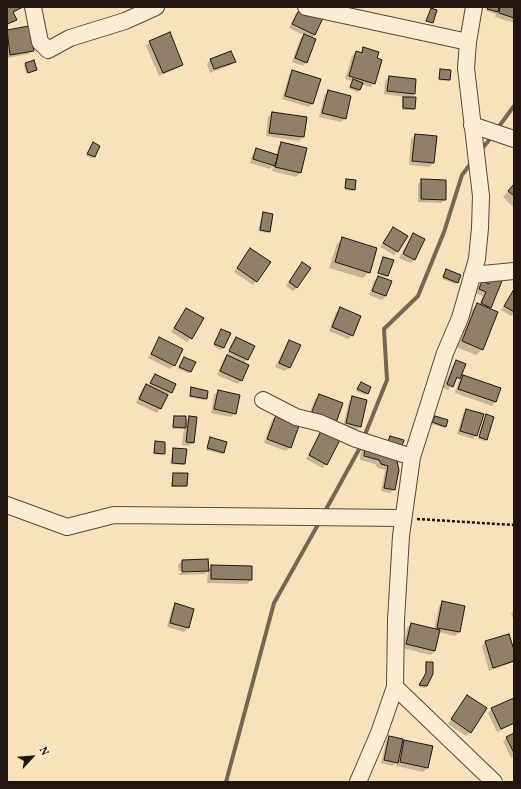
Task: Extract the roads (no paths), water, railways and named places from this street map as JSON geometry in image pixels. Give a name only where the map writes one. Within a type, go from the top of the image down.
[{"type":"street","points":[[33,7],[40,42],[48,50],[70,38],[125,21],[156,7]]},
{"type":"street","points":[[306,7],[468,42]]},
{"type":"street","points":[[358,782],[379,733],[395,687],[396,620],[402,518],[412,457],[442,361],[460,318],[477,259],[481,196],[466,68],[468,42],[474,7]]},
{"type":"street","points":[[472,125],[514,138]]},
{"type":"street","points":[[472,275],[514,270]]},
{"type":"street","points":[[263,400],[296,417],[320,423],[356,439],[412,457]]},
{"type":"street","points":[[7,505],[67,527],[114,515],[402,518]]},
{"type":"street","points":[[395,687],[494,782]]},
{"type":"waterway","points":[[497,129],[514,106]]},
{"type":"waterway","points":[[481,150],[493,135]]},
{"type":"waterway","points":[[364,437],[387,380],[384,329],[418,296],[444,232],[462,175],[472,162]]},
{"type":"waterway","points":[[324,513],[362,444]]},
{"type":"waterway","points":[[226,782],[274,603],[320,521]]}]
